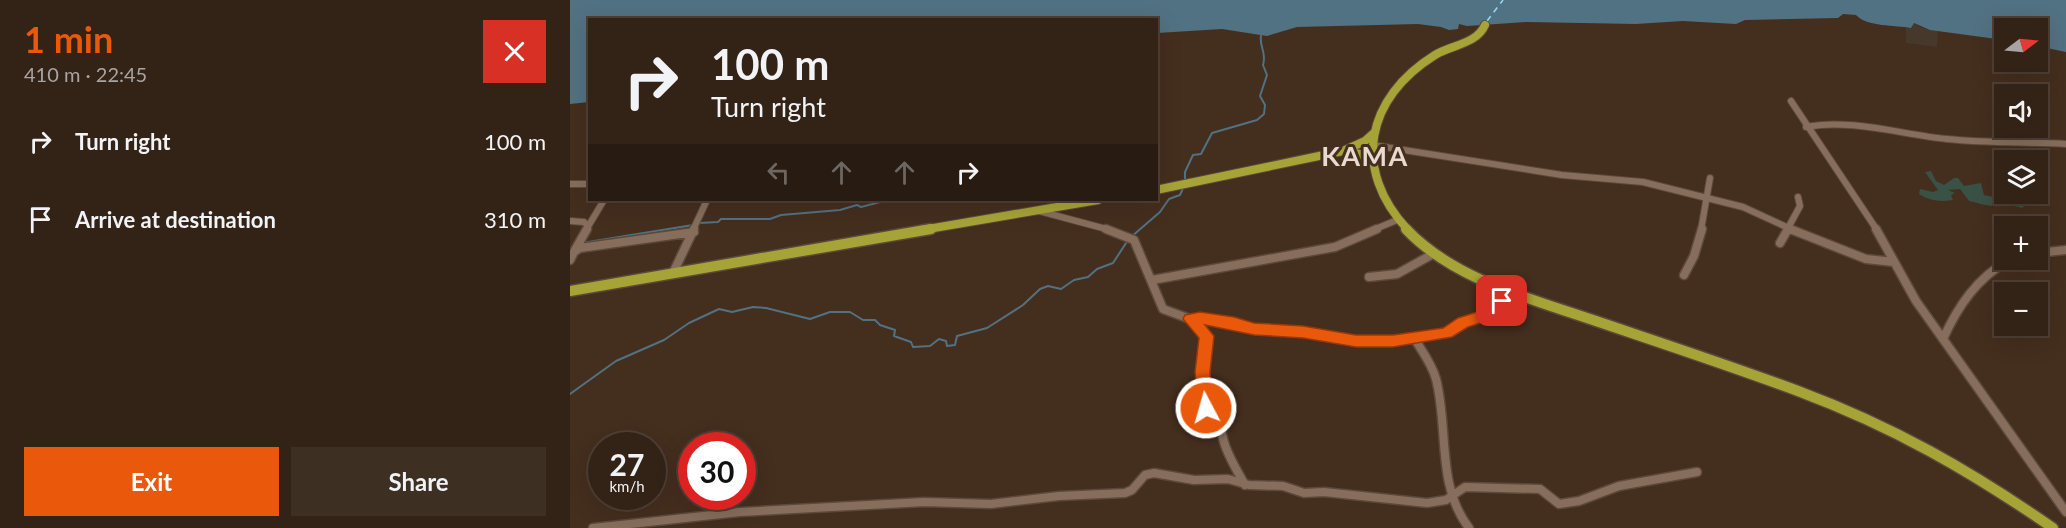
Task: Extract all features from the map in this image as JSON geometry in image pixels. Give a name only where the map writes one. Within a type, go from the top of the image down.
[{"type":"main road","points":[[1485,25],[1483,30],[1470,40],[1443,50],[1400,81],[1387,100],[1375,131],[1372,163],[1383,198],[1397,220],[1433,254],[1513,292],[1760,378],[1894,431],[1991,486],[2053,528]]},
{"type":"main road","points":[[1158,190],[1343,151],[1365,141],[1375,131]]},
{"type":"main road","points":[[1343,151],[1360,154],[1372,163]]},
{"type":"main road","points":[[570,291],[1092,201]]},
{"type":"street","points":[[1791,101],[1806,127],[1872,222],[1916,301],[2066,512]]},
{"type":"street","points":[[1806,127],[1815,124],[1869,127],[1947,139],[2066,144]]},
{"type":"street","points":[[1372,146],[1562,175],[1645,182],[1743,207],[1788,228],[1866,259],[1894,262]]},
{"type":"street","points":[[1683,275],[1694,255],[1709,198],[1710,178]]},
{"type":"street","points":[[570,184],[588,184]]},
{"type":"street","points":[[1780,243],[1800,206],[1797,197]]},
{"type":"street","points":[[570,260],[603,201]]},
{"type":"street","points":[[673,273],[706,201]]},
{"type":"street","points":[[1036,210],[1099,226],[1134,240],[1163,309],[1190,319],[1200,318],[1234,323],[1254,329],[1303,332],[1356,341],[1414,338],[1446,333],[1463,322],[1482,316],[1513,292]]},
{"type":"street","points":[[1152,280],[1335,247],[1397,220]]},
{"type":"street","points":[[570,221],[584,222],[588,226]]},
{"type":"street","points":[[574,252],[587,247],[694,232]]},
{"type":"street","points":[[2048,250],[2066,250]]},
{"type":"street","points":[[1369,277],[1397,274],[1433,254]]},
{"type":"street","points":[[1943,339],[1950,322],[1975,288],[1994,268]]},
{"type":"street","points":[[1190,319],[1206,336],[1202,372],[1206,408],[1222,410],[1220,419],[1226,452],[1245,485]]},
{"type":"street","points":[[1414,338],[1434,372],[1438,385],[1443,444],[1451,495],[1459,517],[1469,528]]},
{"type":"street","points":[[593,528],[740,512],[924,502],[991,504],[1059,496],[1125,493],[1132,490],[1145,475],[1154,473],[1194,480],[1228,479],[1245,485],[1283,486],[1304,493],[1324,492],[1427,503],[1440,502],[1465,487],[1540,489],[1559,504],[1579,501],[1619,486],[1697,472]]},
{"type":"shaded area","points":[[1914,23],[1922,28],[1938,31],[1937,47],[1906,43],[1906,27],[1911,28]]},
{"type":"green space","points":[[1931,171],[1936,181],[1944,185],[1954,178],[1958,178],[1964,186],[1981,183],[1984,195],[1994,197],[1994,204],[2037,204],[2039,206],[2025,205],[2022,208],[1985,205],[1969,201],[1960,189],[1948,190],[1955,193],[1951,195],[1953,200],[1931,200],[1919,194],[1920,189],[1933,192],[1938,190],[1925,172]]},
{"type":"water","points":[[570,0],[2066,0],[2066,52],[2048,48],[2048,18],[1994,18],[1994,39],[1930,30],[1914,23],[1911,28],[1882,25],[1867,22],[1856,15],[1843,14],[1838,18],[1745,20],[1736,24],[1683,21],[1636,24],[1527,22],[1467,26],[1459,24],[1458,29],[1449,30],[1418,24],[1297,27],[1267,36],[1222,29],[1158,33],[1158,18],[588,18],[588,102],[570,104]]},
{"type":"waterway","points":[[1185,181],[1185,172],[1193,155],[1201,154],[1212,133],[1257,120],[1264,114],[1265,105],[1260,96],[1267,75],[1263,65],[1261,36]]},
{"type":"waterway","points":[[1131,237],[1160,212],[1169,199],[1180,195],[1184,186]]},
{"type":"waterway","points":[[699,223],[718,222],[721,219],[770,219],[781,215],[840,210],[857,205],[861,207],[884,201]]},
{"type":"waterway","points":[[582,243],[693,225]]},
{"type":"waterway","points":[[570,394],[616,361],[664,340],[689,323],[719,309],[732,312],[753,307],[766,308],[810,319],[830,312],[850,312],[863,320],[875,320],[880,325],[895,330],[894,336],[911,342],[913,347],[930,346],[939,339],[946,341],[947,346],[955,345],[957,336],[987,328],[1023,305],[1040,289],[1048,286],[1061,289],[1074,280],[1088,277],[1097,269],[1113,263],[1128,240]]},
{"type":"ferry route","points":[[1487,21],[1503,0]]},
{"type":"district","name":"KAMA","points":[[1365,157]]},
{"type":"route","points":[[1206,408],[1202,372],[1206,336],[1190,319],[1200,318],[1234,323],[1254,329],[1303,332],[1356,341],[1393,341],[1446,333],[1463,322],[1482,316],[1502,301]]}]
